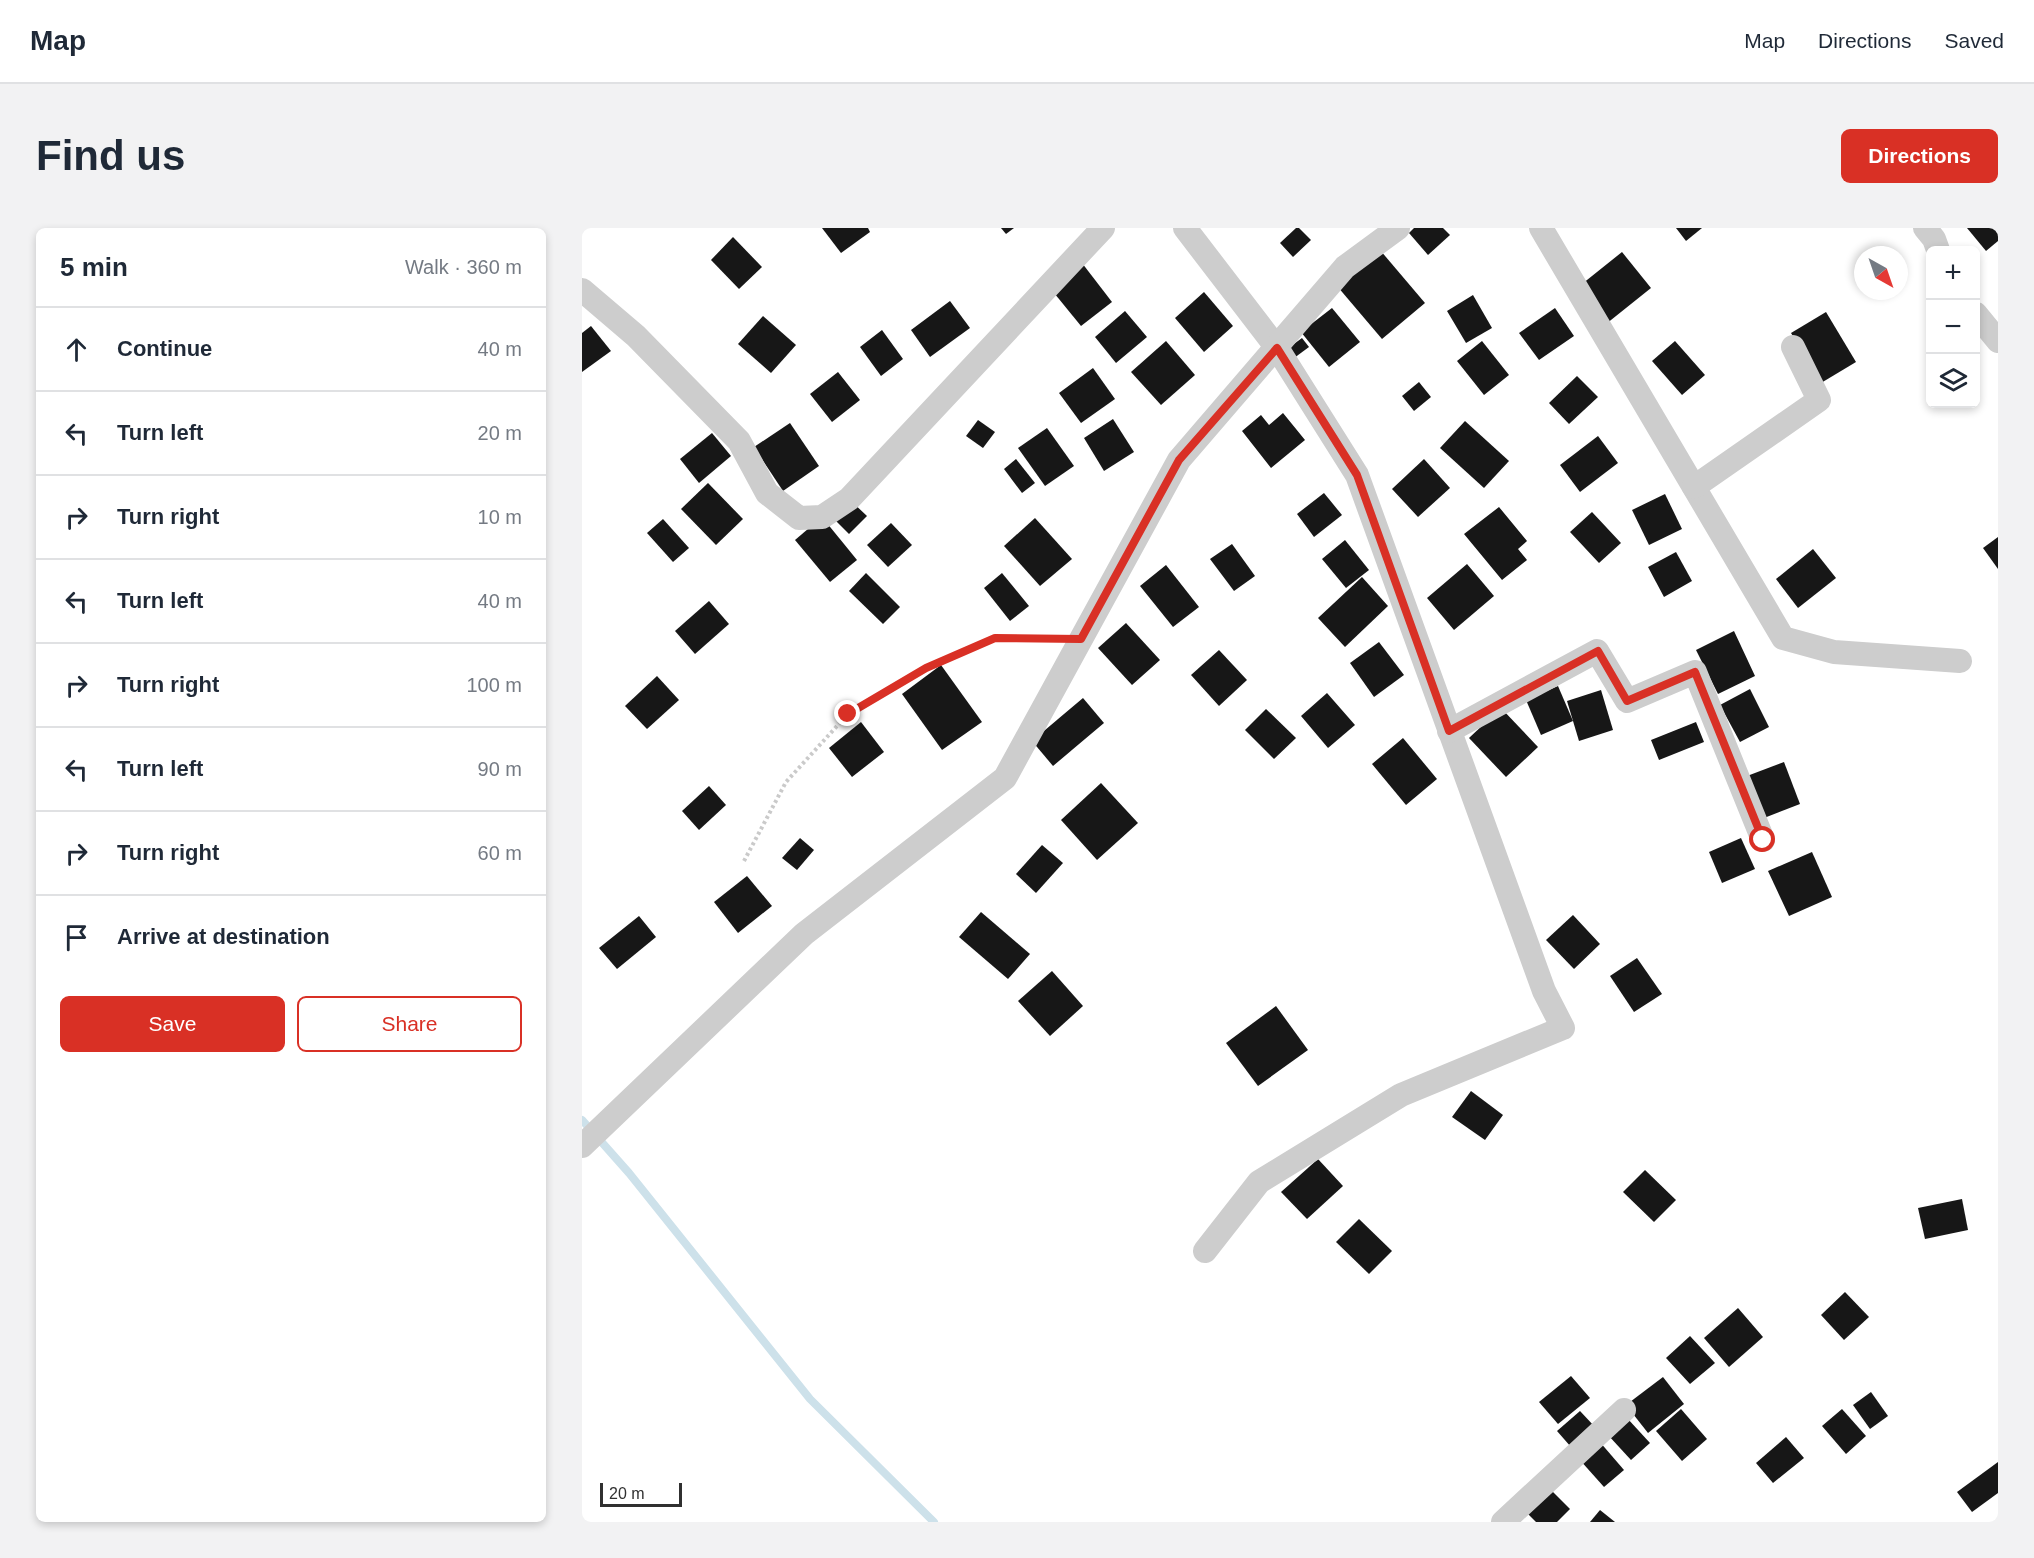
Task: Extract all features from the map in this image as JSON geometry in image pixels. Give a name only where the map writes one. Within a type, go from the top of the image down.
[{"type":"street","points":[[582,290],[636,336],[739,441],[767,493],[799,518],[822,517],[849,499],[1103,228]]},
{"type":"street","points":[[1185,228],[1277,348],[1357,475],[1544,991],[1563,1029],[1401,1095],[1259,1182],[1205,1251]]},
{"type":"street","points":[[582,1146],[804,934],[1005,778],[1179,460],[1345,267],[1398,228]]},
{"type":"street","points":[[1541,228],[1783,638],[1834,652],[1960,661]]},
{"type":"street","points":[[1925,228],[1934,238],[1937,246]]},
{"type":"street","points":[[1980,319],[1998,341]]},
{"type":"street","points":[[1694,487],[1819,400],[1793,346]]},
{"type":"street","points":[[1449,731],[1598,651],[1627,701],[1695,672],[1763,840]]},
{"type":"street","points":[[1503,1522],[1624,1410]]},
{"type":"path","points":[[744,861],[786,782],[848,714],[926,668],[995,638],[1081,639]]},
{"type":"building","points":[[822,228],[868,228],[870,232],[841,253]]},
{"type":"building","points":[[1001,228],[1014,228],[1006,234]]},
{"type":"building","points":[[1296,228],[1299,228],[1311,240],[1293,257],[1280,243]]},
{"type":"building","points":[[1414,228],[1443,228],[1450,235],[1428,255],[1409,233]]},
{"type":"building","points":[[1676,228],[1702,228],[1686,241]]},
{"type":"building","points":[[1967,228],[1998,228],[1998,241],[1986,251]]},
{"type":"building","points":[[733,237],[762,267],[739,289],[711,260]]},
{"type":"building","points":[[1380,250],[1425,303],[1382,339],[1337,286]]},
{"type":"building","points":[[1622,252],[1651,288],[1606,324],[1577,288]]},
{"type":"building","points":[[1082,263],[1112,302],[1081,326],[1050,288]]},
{"type":"building","points":[[1204,292],[1233,326],[1204,352],[1175,318]]},
{"type":"building","points":[[1473,295],[1492,328],[1466,343],[1447,311]]},
{"type":"building","points":[[950,301],[970,328],[930,357],[911,330]]},
{"type":"building","points":[[1332,308],[1360,342],[1329,367],[1301,332]]},
{"type":"building","points":[[1555,308],[1574,336],[1539,360],[1519,333]]},
{"type":"building","points":[[1125,311],[1147,337],[1116,363],[1095,337]]},
{"type":"building","points":[[1826,312],[1856,362],[1821,383],[1791,333]]},
{"type":"building","points":[[763,316],[796,345],[771,373],[738,344]]},
{"type":"building","points":[[591,326],[611,351],[582,372],[582,333]]},
{"type":"building","points":[[882,330],[903,359],[881,376],[860,347]]},
{"type":"building","points":[[1302,338],[1309,347],[1290,361],[1283,352]]},
{"type":"building","points":[[1166,341],[1195,375],[1161,405],[1131,372]]},
{"type":"building","points":[[1482,341],[1509,375],[1484,395],[1457,361]]},
{"type":"building","points":[[1675,341],[1705,375],[1682,395],[1652,361]]},
{"type":"building","points":[[1093,368],[1115,399],[1081,423],[1059,393]]},
{"type":"building","points":[[838,372],[860,400],[832,422],[810,394]]},
{"type":"building","points":[[1577,376],[1598,397],[1569,424],[1549,403]]},
{"type":"building","points":[[1419,382],[1431,397],[1414,411],[1402,396]]},
{"type":"building","points":[[1283,413],[1305,440],[1271,468],[1242,431],[1261,415],[1269,425]]},
{"type":"building","points":[[1113,419],[1134,452],[1104,471],[1084,438]]},
{"type":"building","points":[[978,420],[995,432],[983,448],[966,436]]},
{"type":"building","points":[[1465,421],[1509,461],[1484,488],[1440,448]]},
{"type":"building","points":[[790,423],[819,466],[783,491],[754,447]]},
{"type":"building","points":[[1047,428],[1074,466],[1045,486],[1018,448]]},
{"type":"building","points":[[712,433],[731,456],[699,483],[680,459]]},
{"type":"building","points":[[1598,436],[1618,463],[1580,492],[1560,465]]},
{"type":"building","points":[[1016,459],[1035,483],[1022,493],[1004,469]]},
{"type":"building","points":[[1424,459],[1450,488],[1418,517],[1392,489]]},
{"type":"building","points":[[708,483],[743,519],[716,545],[681,509]]},
{"type":"building","points":[[1324,493],[1342,515],[1314,537],[1297,514]]},
{"type":"building","points":[[1665,494],[1682,529],[1649,545],[1632,510]]},
{"type":"building","points":[[849,499],[867,516],[849,534],[832,517]]},
{"type":"building","points":[[1499,507],[1527,541],[1518,549],[1527,560],[1502,580],[1464,534]]},
{"type":"building","points":[[1592,512],[1621,543],[1599,563],[1570,532]]},
{"type":"building","points":[[822,517],[857,560],[830,582],[795,540]]},
{"type":"building","points":[[1035,518],[1072,559],[1040,586],[1004,546]]},
{"type":"building","points":[[663,519],[689,548],[673,562],[647,533]]},
{"type":"building","points":[[891,523],[912,545],[888,567],[867,545]]},
{"type":"building","points":[[1998,537],[1998,569],[1983,548]]},
{"type":"building","points":[[1345,540],[1369,570],[1346,588],[1322,559]]},
{"type":"building","points":[[1232,544],[1255,576],[1234,591],[1210,559]]},
{"type":"building","points":[[1813,549],[1836,578],[1798,608],[1776,579]]},
{"type":"building","points":[[1676,552],[1692,581],[1664,597],[1648,567]]},
{"type":"building","points":[[1467,564],[1494,596],[1454,630],[1427,598]]},
{"type":"building","points":[[1166,565],[1199,607],[1173,627],[1140,586]]},
{"type":"building","points":[[866,573],[900,607],[883,624],[849,591]]},
{"type":"building","points":[[1002,573],[1029,606],[1010,621],[984,588]]},
{"type":"building","points":[[1362,577],[1388,606],[1345,647],[1318,618]]},
{"type":"building","points":[[709,601],[729,624],[695,654],[675,631]]},
{"type":"building","points":[[1126,623],[1160,660],[1132,685],[1098,648]]},
{"type":"building","points":[[1734,631],[1755,676],[1718,694],[1696,650]]},
{"type":"building","points":[[1379,642],[1404,675],[1374,697],[1350,663]]},
{"type":"building","points":[[1219,650],[1247,680],[1219,706],[1191,675]]},
{"type":"building","points":[[941,665],[982,722],[942,750],[902,694]]},
{"type":"building","points":[[657,676],[679,700],[647,729],[625,706]]},
{"type":"building","points":[[1558,686],[1573,721],[1541,735],[1526,700]]},
{"type":"building","points":[[1750,689],[1769,727],[1740,742],[1720,705]]},
{"type":"building","points":[[1601,690],[1613,730],[1579,741],[1567,701]]},
{"type":"building","points":[[1327,693],[1355,725],[1328,748],[1301,716]]},
{"type":"building","points":[[1083,698],[1104,723],[1053,766],[1032,741]]},
{"type":"building","points":[[1501,708],[1538,747],[1506,777],[1469,738]]},
{"type":"building","points":[[1266,709],[1296,738],[1274,759],[1245,730]]},
{"type":"building","points":[[861,722],[884,752],[852,777],[829,748]]},
{"type":"building","points":[[1696,722],[1704,742],[1659,760],[1651,740]]},
{"type":"building","points":[[1403,738],[1437,779],[1406,805],[1372,764]]},
{"type":"building","points":[[1784,762],[1800,804],[1764,818],[1747,776]]},
{"type":"building","points":[[1101,783],[1138,823],[1097,860],[1061,820]]},
{"type":"building","points":[[709,786],[726,805],[699,830],[682,811]]},
{"type":"building","points":[[800,838],[814,850],[797,870],[782,858]]},
{"type":"building","points":[[1741,838],[1755,869],[1722,883],[1709,852]]},
{"type":"building","points":[[1042,845],[1063,863],[1036,893],[1016,874]]},
{"type":"building","points":[[1812,852],[1832,897],[1789,916],[1768,871]]},
{"type":"building","points":[[747,876],[772,906],[738,933],[714,902]]},
{"type":"building","points":[[981,912],[1030,954],[1008,979],[959,937]]},
{"type":"building","points":[[1573,915],[1600,944],[1574,969],[1546,940]]},
{"type":"building","points":[[639,916],[656,937],[617,969],[599,948]]},
{"type":"building","points":[[1637,958],[1662,994],[1634,1012],[1610,976]]},
{"type":"building","points":[[1052,971],[1083,1006],[1050,1036],[1018,1001]]},
{"type":"building","points":[[1276,1006],[1308,1050],[1258,1086],[1226,1043]]},
{"type":"building","points":[[1471,1091],[1503,1115],[1485,1140],[1452,1117]]},
{"type":"building","points":[[1318,1159],[1343,1186],[1307,1219],[1281,1192]]},
{"type":"building","points":[[1645,1170],[1676,1200],[1654,1222],[1623,1192]]},
{"type":"building","points":[[1962,1199],[1968,1230],[1925,1239],[1918,1208]]},
{"type":"building","points":[[1359,1219],[1392,1251],[1369,1274],[1336,1242]]},
{"type":"building","points":[[1845,1292],[1869,1317],[1844,1340],[1821,1315]]},
{"type":"building","points":[[1738,1308],[1763,1337],[1729,1367],[1704,1338]]},
{"type":"building","points":[[1690,1336],[1715,1363],[1690,1384],[1666,1358]]},
{"type":"building","points":[[1571,1376],[1590,1398],[1558,1424],[1539,1402]]},
{"type":"building","points":[[1663,1377],[1684,1404],[1648,1433],[1626,1405]]},
{"type":"building","points":[[1871,1392],[1888,1416],[1870,1429],[1853,1405]]},
{"type":"building","points":[[1681,1409],[1707,1439],[1682,1461],[1656,1431]]},
{"type":"building","points":[[1842,1409],[1866,1436],[1846,1454],[1822,1426]]},
{"type":"building","points":[[1580,1411],[1595,1427],[1571,1447],[1557,1431]]},
{"type":"building","points":[[1627,1418],[1650,1443],[1631,1460],[1608,1435]]},
{"type":"building","points":[[1786,1437],[1804,1458],[1773,1483],[1756,1463]]},
{"type":"building","points":[[1599,1441],[1624,1470],[1604,1487],[1579,1459]]},
{"type":"building","points":[[1998,1462],[1998,1493],[1972,1512],[1957,1492]]},
{"type":"building","points":[[1551,1490],[1570,1509],[1557,1522],[1536,1522],[1527,1513]]},
{"type":"building","points":[[1600,1510],[1615,1522],[1590,1522]]},
{"type":"waterway","points":[[582,1120],[629,1173],[810,1399],[934,1522]]},
{"type":"route","points":[[848,714],[926,668],[995,638],[1081,639],[1179,460],[1277,348],[1357,475],[1449,731],[1598,651],[1627,701],[1695,672],[1763,840]]}]
